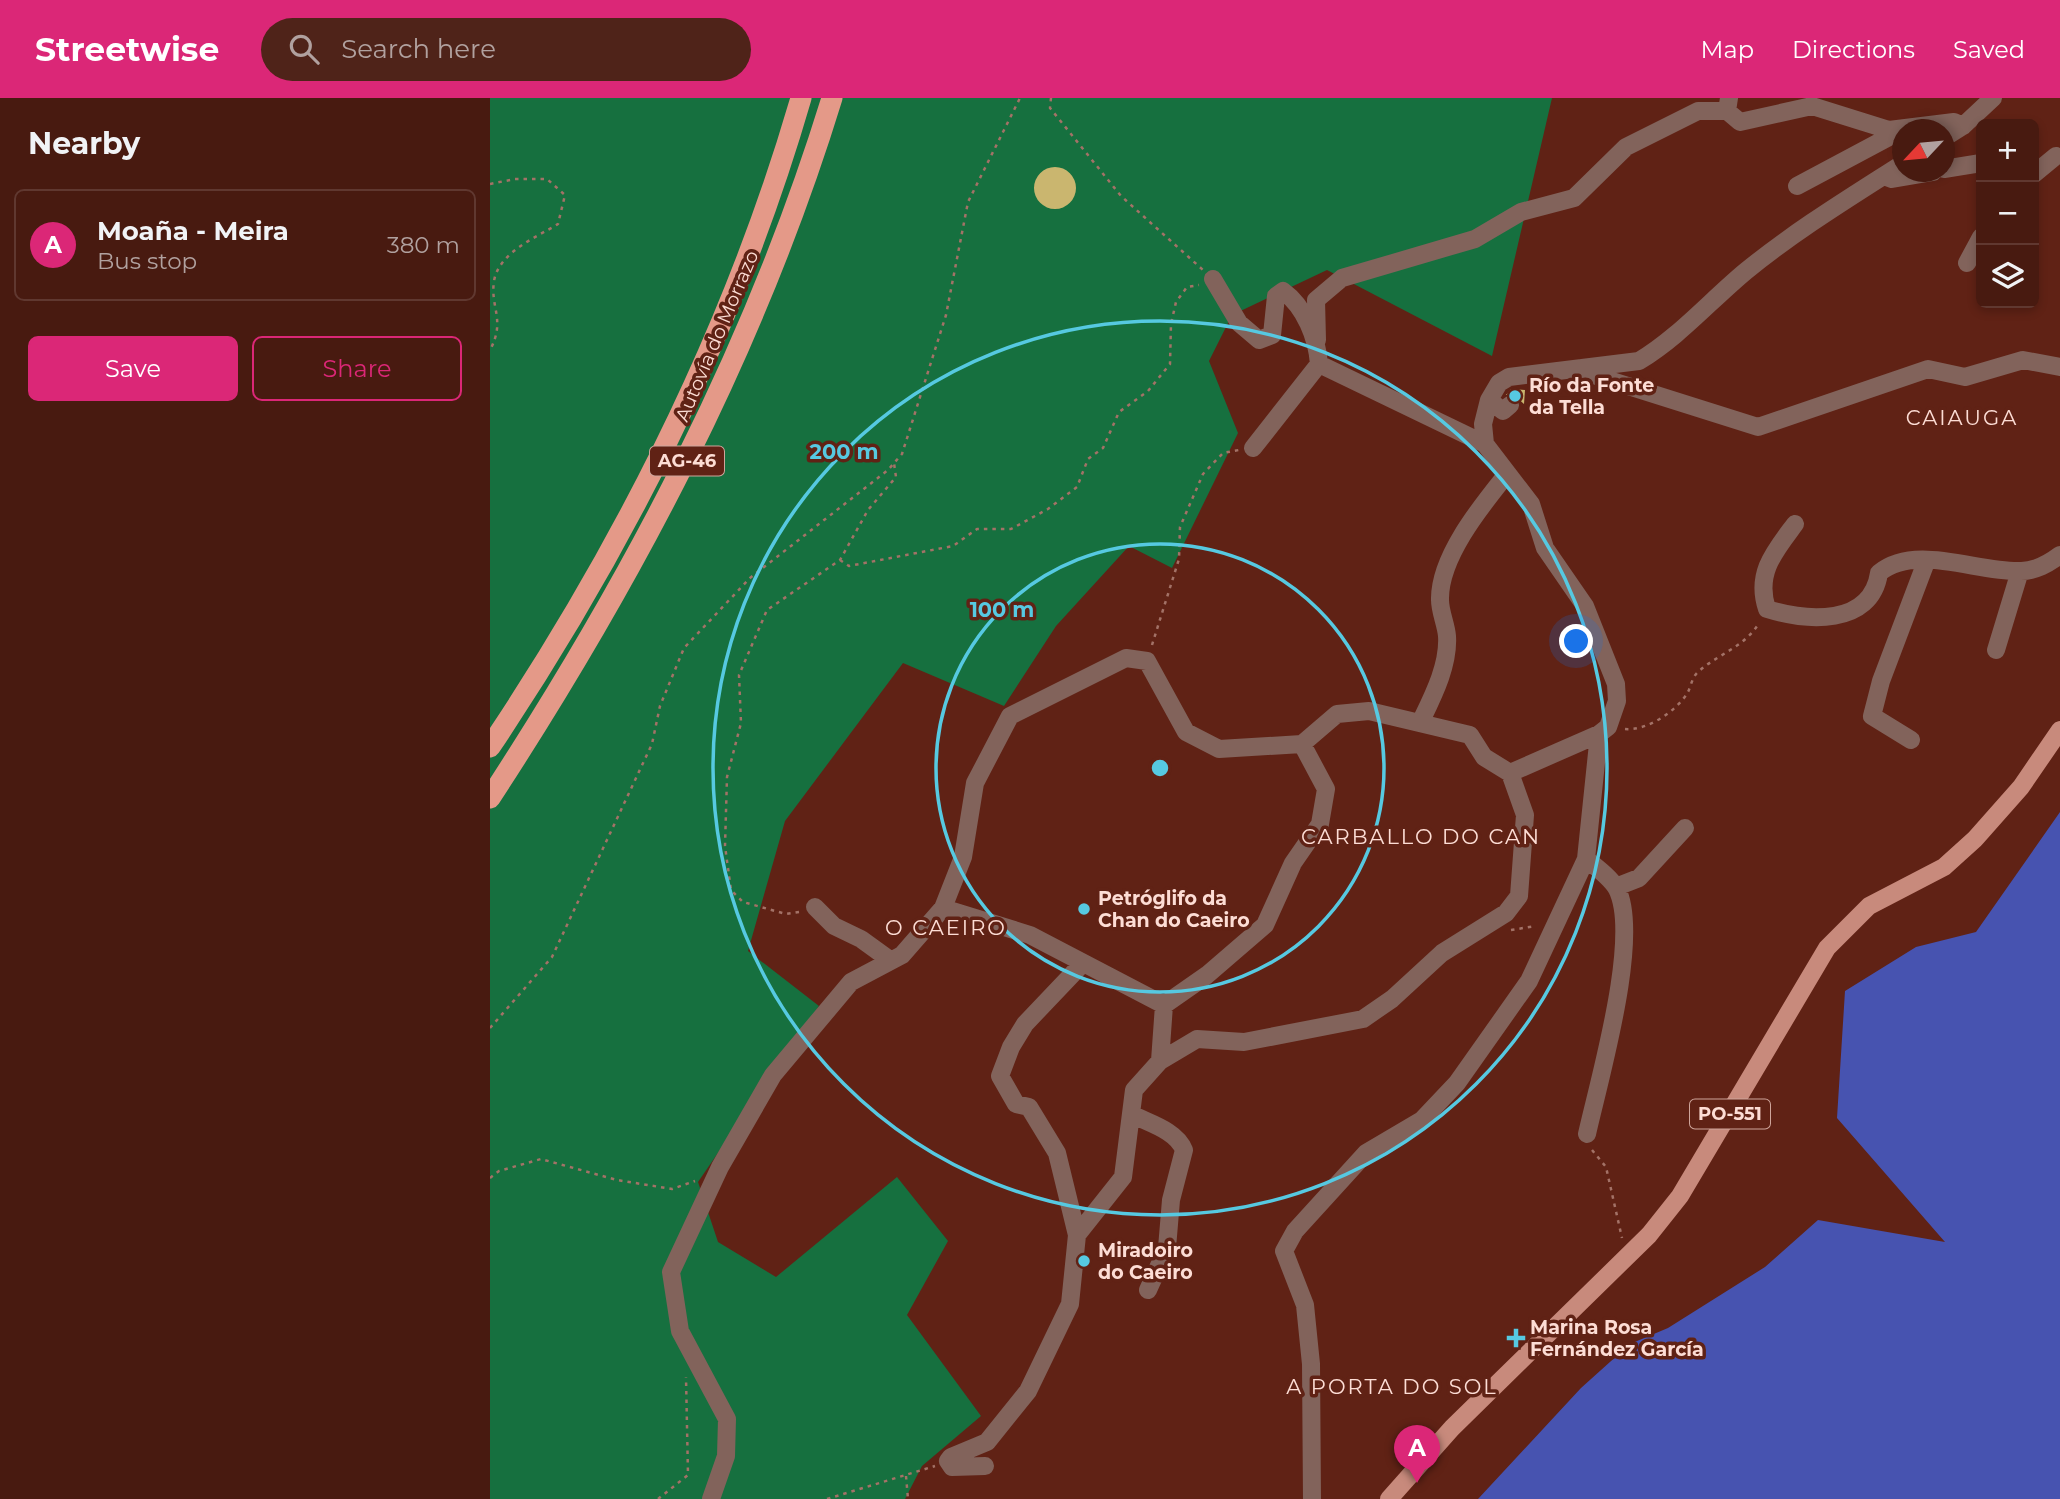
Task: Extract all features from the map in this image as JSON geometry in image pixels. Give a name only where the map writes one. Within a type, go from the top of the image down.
[{"type":"highway","name":"Autovía do Morrazo","points":[[490,747],[568,623],[632,513],[694,386],[734,291],[801,98]]},
{"type":"highway","name":"Autovía do Morrazo","points":[[490,798],[618,589],[689,457],[774,262],[832,98]]},
{"type":"main road","name":"PO-551","points":[[1389,1499],[1452,1428],[1628,1256],[1681,1196],[1827,947],[1869,906],[1944,867],[1975,839],[2021,787],[2060,730]]},
{"type":"street","points":[[1955,131],[1993,98]]},
{"type":"street","points":[[1253,448],[1319,364],[1317,300],[1342,278],[1475,239],[1521,212],[1574,198],[1626,147],[1698,111],[1728,104],[1740,122],[1812,106],[1892,130]]},
{"type":"street","points":[[1955,122],[1964,126]]},
{"type":"street","points":[[1797,186],[1892,135]]},
{"type":"street","points":[[2039,156],[2058,156]]},
{"type":"street","points":[[2039,170],[2058,156]]},
{"type":"street","points":[[1955,167],[1976,164]]},
{"type":"street","points":[[1485,444],[1483,424],[1489,400],[1499,383],[1510,377],[1639,361],[1657,350],[1748,270],[1828,210],[1892,171]]},
{"type":"street","points":[[1884,176],[1892,179]]},
{"type":"street","points":[[1967,263],[1977,245]]},
{"type":"street","points":[[1210,285],[1239,323],[1259,340],[1272,335],[1276,296],[1283,291],[1292,297],[1317,340]]},
{"type":"street","points":[[1583,368],[1590,373],[1758,427],[1928,369],[1965,377],[2023,360],[2060,367]]},
{"type":"street","points":[[1312,1499],[1311,1364],[1305,1305],[1284,1251],[1295,1231],[1366,1153],[1422,1120],[1457,1083],[1528,981],[1586,859],[1603,731],[1617,701],[1616,684],[1585,606],[1545,548],[1531,504],[1485,444],[1319,364]]},
{"type":"street","points":[[1489,400],[1503,411],[1510,405]]},
{"type":"street","points":[[1420,723],[1438,687],[1447,639],[1440,598],[1451,555],[1474,515],[1507,474]]},
{"type":"street","points":[[1795,524],[1767,561],[1763,597],[1767,609],[1796,618],[1821,619],[1863,606],[1876,591],[1879,573],[1892,563],[1954,561],[2021,571],[2046,565],[2060,555]]},
{"type":"street","points":[[1911,740],[1872,716],[1881,681],[1926,562]]},
{"type":"street","points":[[1996,650],[2021,571]]},
{"type":"street","points":[[711,1499],[726,1456],[727,1419],[680,1332],[671,1272],[720,1167],[774,1075],[851,982],[902,955],[943,908],[963,857],[975,783],[1010,716],[1126,658],[1147,661],[1186,732],[1219,749],[1302,744],[1338,714],[1368,711],[1471,734],[1484,757],[1510,773],[1525,815],[1519,896],[1506,913],[1442,953],[1392,999],[1363,1018],[1244,1042],[1197,1039],[1160,1061],[1134,1090],[1122,1177],[1077,1235]]},
{"type":"street","points":[[1510,773],[1603,731]]},
{"type":"street","points":[[1164,1005],[1207,975],[1265,925],[1293,863],[1320,824],[1326,789],[1302,744]]},
{"type":"street","points":[[1616,887],[1639,878],[1685,828]]},
{"type":"street","points":[[1586,859],[1616,887],[1624,923],[1622,963],[1587,1134]]},
{"type":"street","points":[[943,908],[1030,935],[1164,1005]]},
{"type":"street","points":[[815,909],[890,960]]},
{"type":"street","points":[[985,1466],[952,1467],[948,1461],[951,1457],[987,1441],[1028,1391],[1070,1304],[1077,1235],[1057,1153],[1029,1107],[1016,1104],[1004,1089],[1000,1076],[1011,1047],[1025,1024],[1083,963]]},
{"type":"street","points":[[1160,1061],[1164,1005]]},
{"type":"street","points":[[1131,1114],[1170,1133],[1181,1142],[1184,1150],[1171,1200],[1167,1248],[1148,1290]]},
{"type":"path","points":[[490,1028],[552,957],[652,744],[660,706],[684,648],[750,578],[902,454],[946,315],[968,202],[1020,98]]},
{"type":"path","points":[[1052,98],[1050,108],[1121,196],[1210,285]]},
{"type":"path","points":[[490,184],[515,179],[547,179],[565,195],[558,224],[511,252],[494,280],[499,334],[490,351]]},
{"type":"path","points":[[840,560],[849,566],[953,546],[977,529],[1011,530],[1048,509],[1077,487],[1088,459],[1103,448],[1119,412],[1148,391],[1170,364],[1171,324],[1176,302],[1187,287],[1197,284],[1210,285]]},
{"type":"path","points":[[1147,661],[1180,559],[1180,527],[1203,474],[1223,453],[1253,448]]},
{"type":"path","points":[[815,909],[786,914],[743,902],[731,890],[725,846],[726,777],[741,723],[738,674],[767,610],[840,560],[868,510],[896,477],[894,463]]},
{"type":"path","points":[[1603,731],[1636,730],[1670,713],[1687,695],[1695,674],[1750,638],[1767,609]]},
{"type":"path","points":[[1587,1134],[1591,1149],[1606,1167],[1618,1226],[1628,1256]]},
{"type":"path","points":[[490,1178],[499,1171],[541,1159],[617,1180],[672,1189],[694,1182],[720,1167]]},
{"type":"path","points":[[658,1499],[688,1475],[684,1366]]},
{"type":"path","points":[[827,1499],[948,1461]]},
{"type":"path","points":[[906,1476],[908,1499]]},
{"type":"green space","points":[[490,98],[1552,98],[1492,356],[1327,270],[1232,315],[1209,361],[1238,433],[1172,568],[1129,546],[1056,626],[1004,706],[903,663],[785,821],[748,951],[819,1006],[698,1182],[718,1242],[776,1277],[897,1177],[948,1241],[907,1315],[981,1416],[922,1466],[905,1499],[490,1499]]},
{"type":"shaded area","points":[[2060,812],[2060,1499],[1478,1499],[1581,1388],[1630,1344],[1668,1328],[1765,1267],[1818,1220],[1945,1242],[1837,1118],[1845,991],[1916,947],[1976,932]]},
{"type":"building","points":[[1055,167],[1070,173],[1076,188],[1070,203],[1055,209],[1040,203],[1034,188],[1040,173]]},
{"type":"building","points":[[1511,389],[1525,390],[1524,404],[1514,395],[1506,395]]},
{"type":"place","name":"Río da Fonte da Tella","points":[[1515,396]]},
{"type":"place","name":"Petróglifo da Chan do Caeiro","points":[[1084,909]]},
{"type":"place","name":"Miradoiro do Caeiro","points":[[1084,1261]]},
{"type":"place","name":"Marina Rosa Fernández García","points":[[1516,1338]]},
{"type":"place","name":"Moaña - Meira","points":[[1417,1483]]},
{"type":"district","name":"CAIAUGA","points":[[1962,417]]},
{"type":"district","name":"CARBALLO DO CAN","points":[[1421,836]]},
{"type":"district","name":"O CAEIRO","points":[[946,927]]},
{"type":"district","name":"A PORTA DO SOL","points":[[1392,1386]]}]
